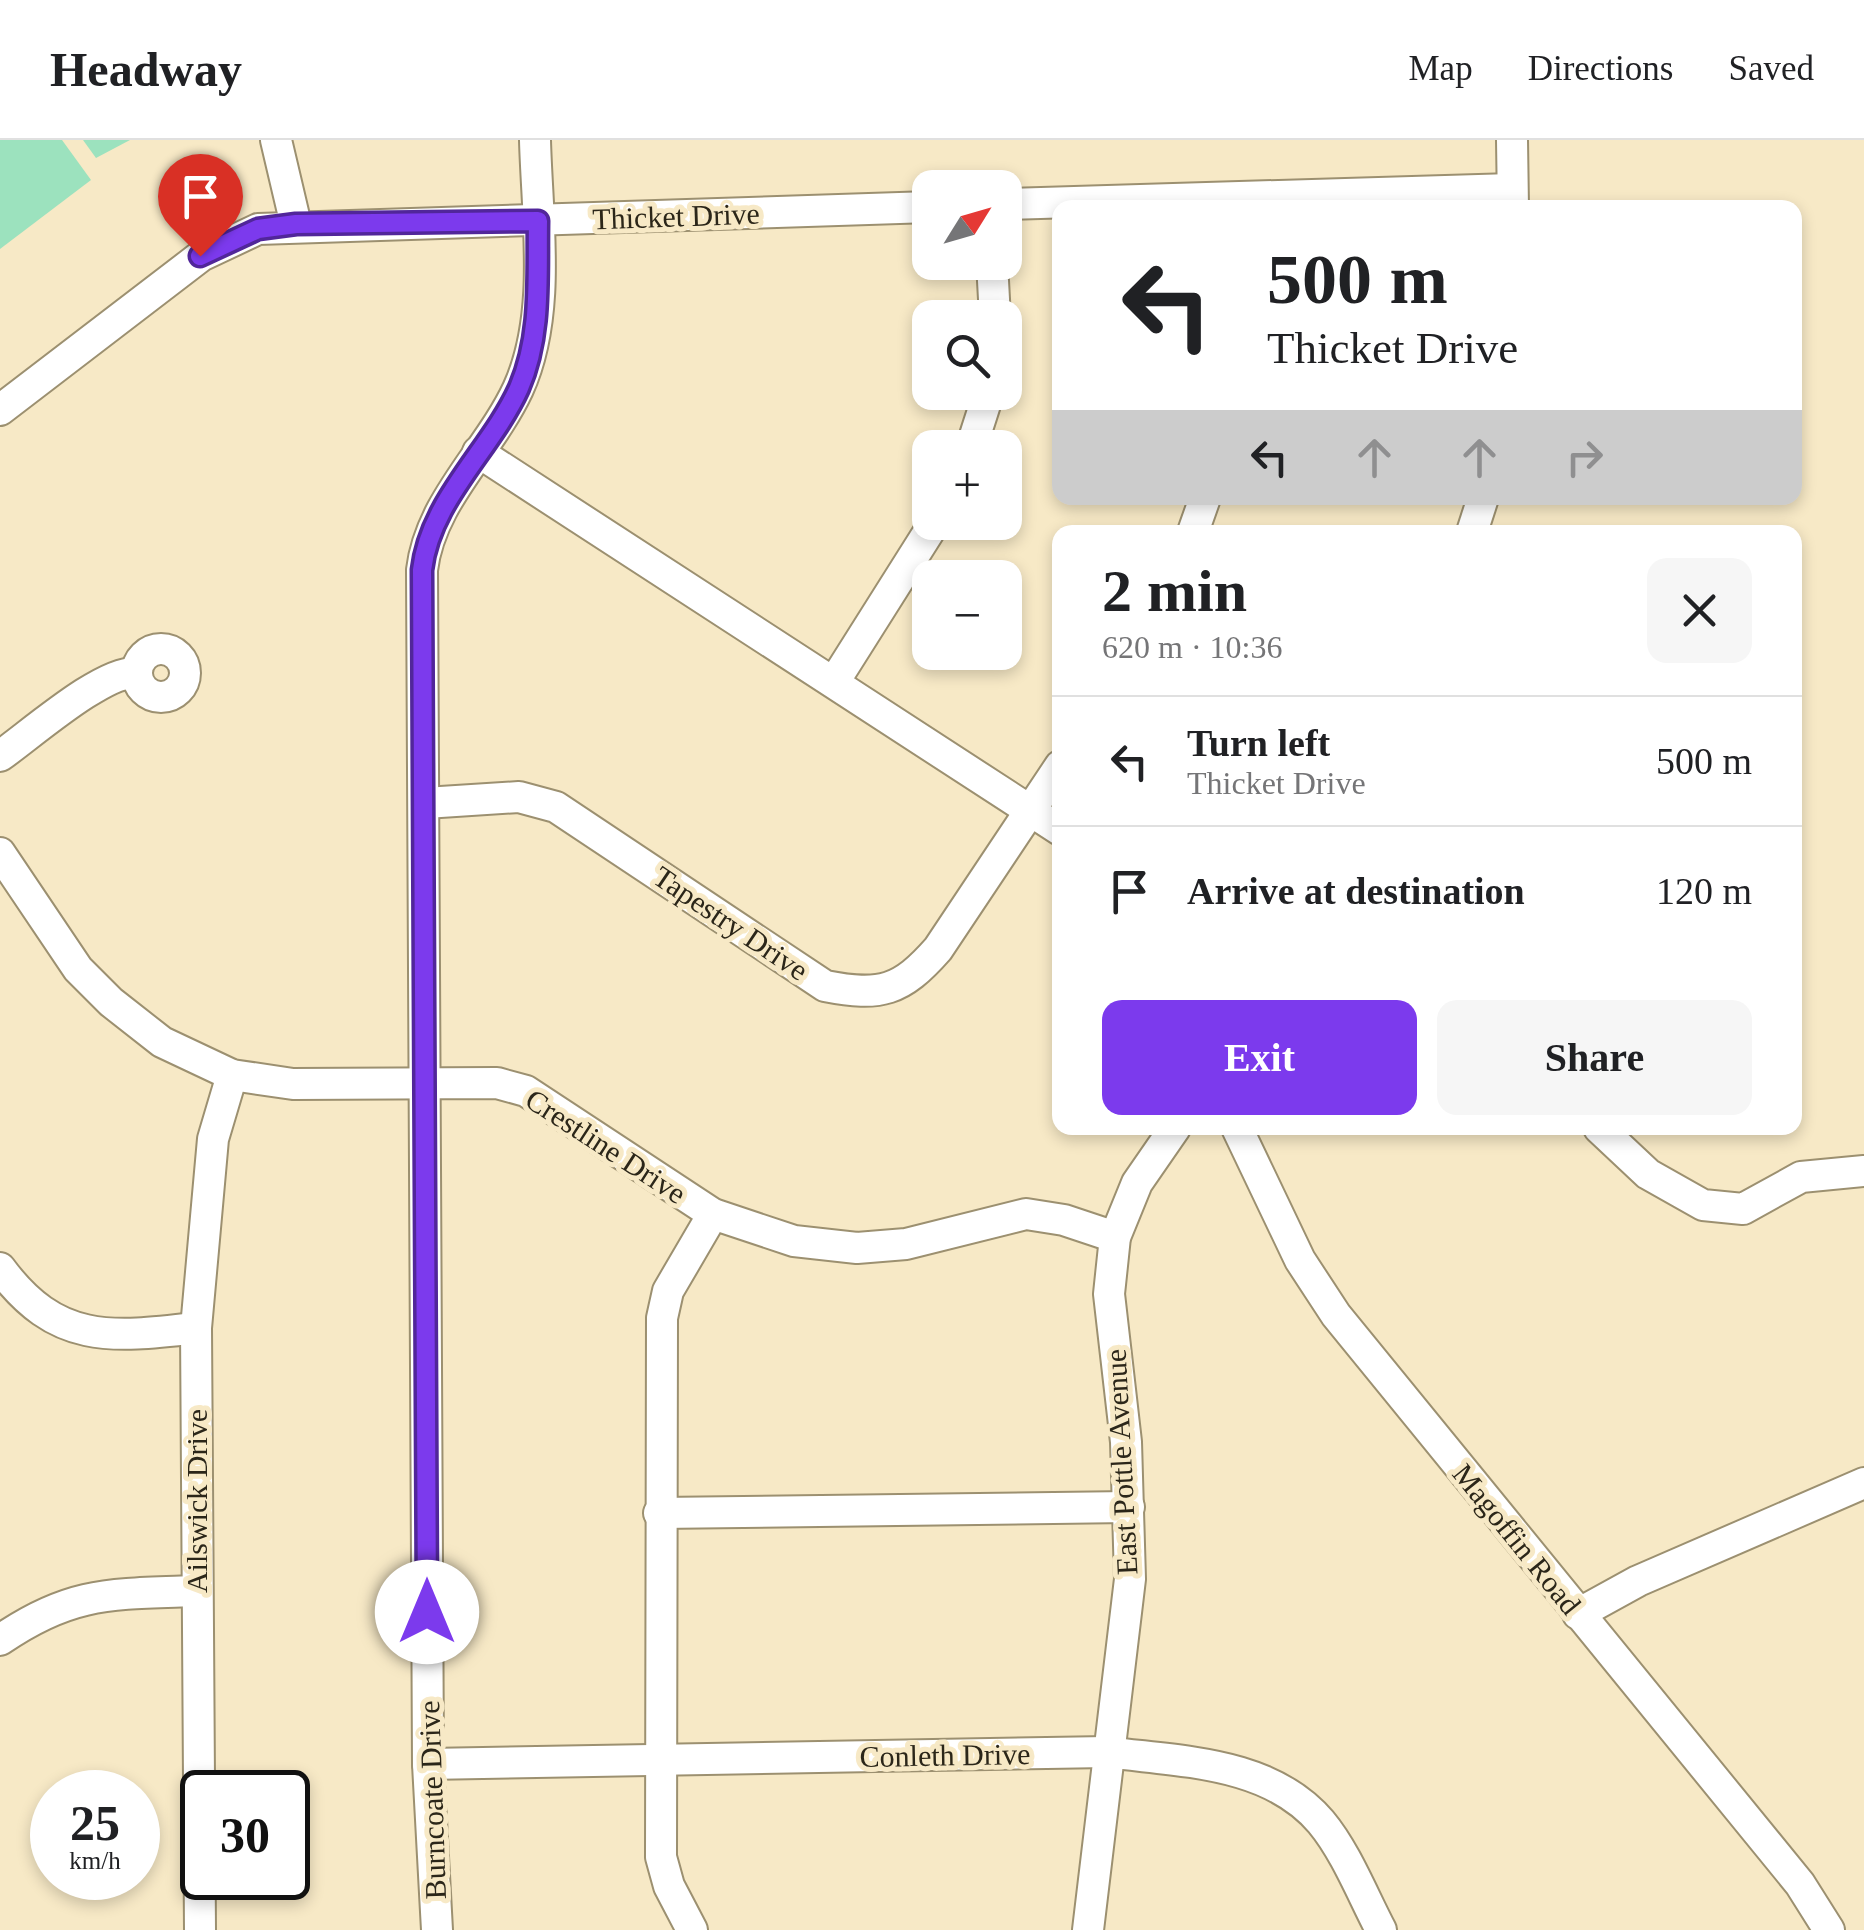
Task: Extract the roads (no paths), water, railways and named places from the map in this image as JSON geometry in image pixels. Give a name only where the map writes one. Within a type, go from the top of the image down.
[{"type":"street","points":[[276,140],[296,224]]},
{"type":"street","name":"Burncoate Drive","points":[[437,1930],[428,1764],[422,1083],[425,544],[510,404],[532,350],[538,221],[535,140]]},
{"type":"street","points":[[1372,200],[1513,198],[1512,140]]},
{"type":"street","points":[[1022,204],[1052,204]]},
{"type":"street","name":"Thicket Drive","points":[[0,410],[200,256],[258,229],[296,224],[538,221],[912,208]]},
{"type":"street","points":[[478,452],[1052,825]]},
{"type":"street","points":[[834,682],[923,540]]},
{"type":"street","points":[[0,756],[97,686],[126,672],[136,674]]},
{"type":"street","name":"Tapestry Drive","points":[[425,803],[518,798],[556,807],[825,986],[857,992],[885,991],[914,976],[938,949],[1052,778]]},
{"type":"street","name":"Crestline Drive","points":[[0,853],[78,969],[111,1002],[162,1042],[232,1075],[292,1084],[498,1083],[526,1091],[713,1214],[794,1241],[857,1248],[960,1233],[1026,1214],[1064,1220],[1115,1237]]},
{"type":"street","name":"Ailswick Drive","points":[[200,1930],[196,1328],[213,1138],[232,1075]]},
{"type":"street","name":"East Pottle Avenue","points":[[1088,1930],[1130,1578],[1129,1506],[1109,1294],[1115,1237],[1137,1183],[1170,1135]]},
{"type":"street","name":"Magoffin Road","points":[[1240,1135],[1300,1260],[1336,1315],[1800,1884],[1828,1930]]},
{"type":"street","points":[[1606,1135],[1648,1174],[1703,1205],[1743,1209],[1802,1177],[1864,1171]]},
{"type":"street","points":[[692,1930],[669,1886],[661,1858],[662,1318],[668,1291],[713,1214]]},
{"type":"street","points":[[0,1268],[22,1299],[44,1317],[72,1327],[131,1336],[196,1328]]},
{"type":"street","points":[[1578,1614],[1638,1581],[1864,1483]]},
{"type":"street","points":[[659,1513],[1129,1506]]},
{"type":"street","points":[[0,1640],[40,1614],[76,1599],[195,1591]]},
{"type":"street","name":"Conleth Drive","points":[[428,1764],[1107,1752],[1261,1777],[1296,1797],[1323,1824],[1381,1930]]}]
